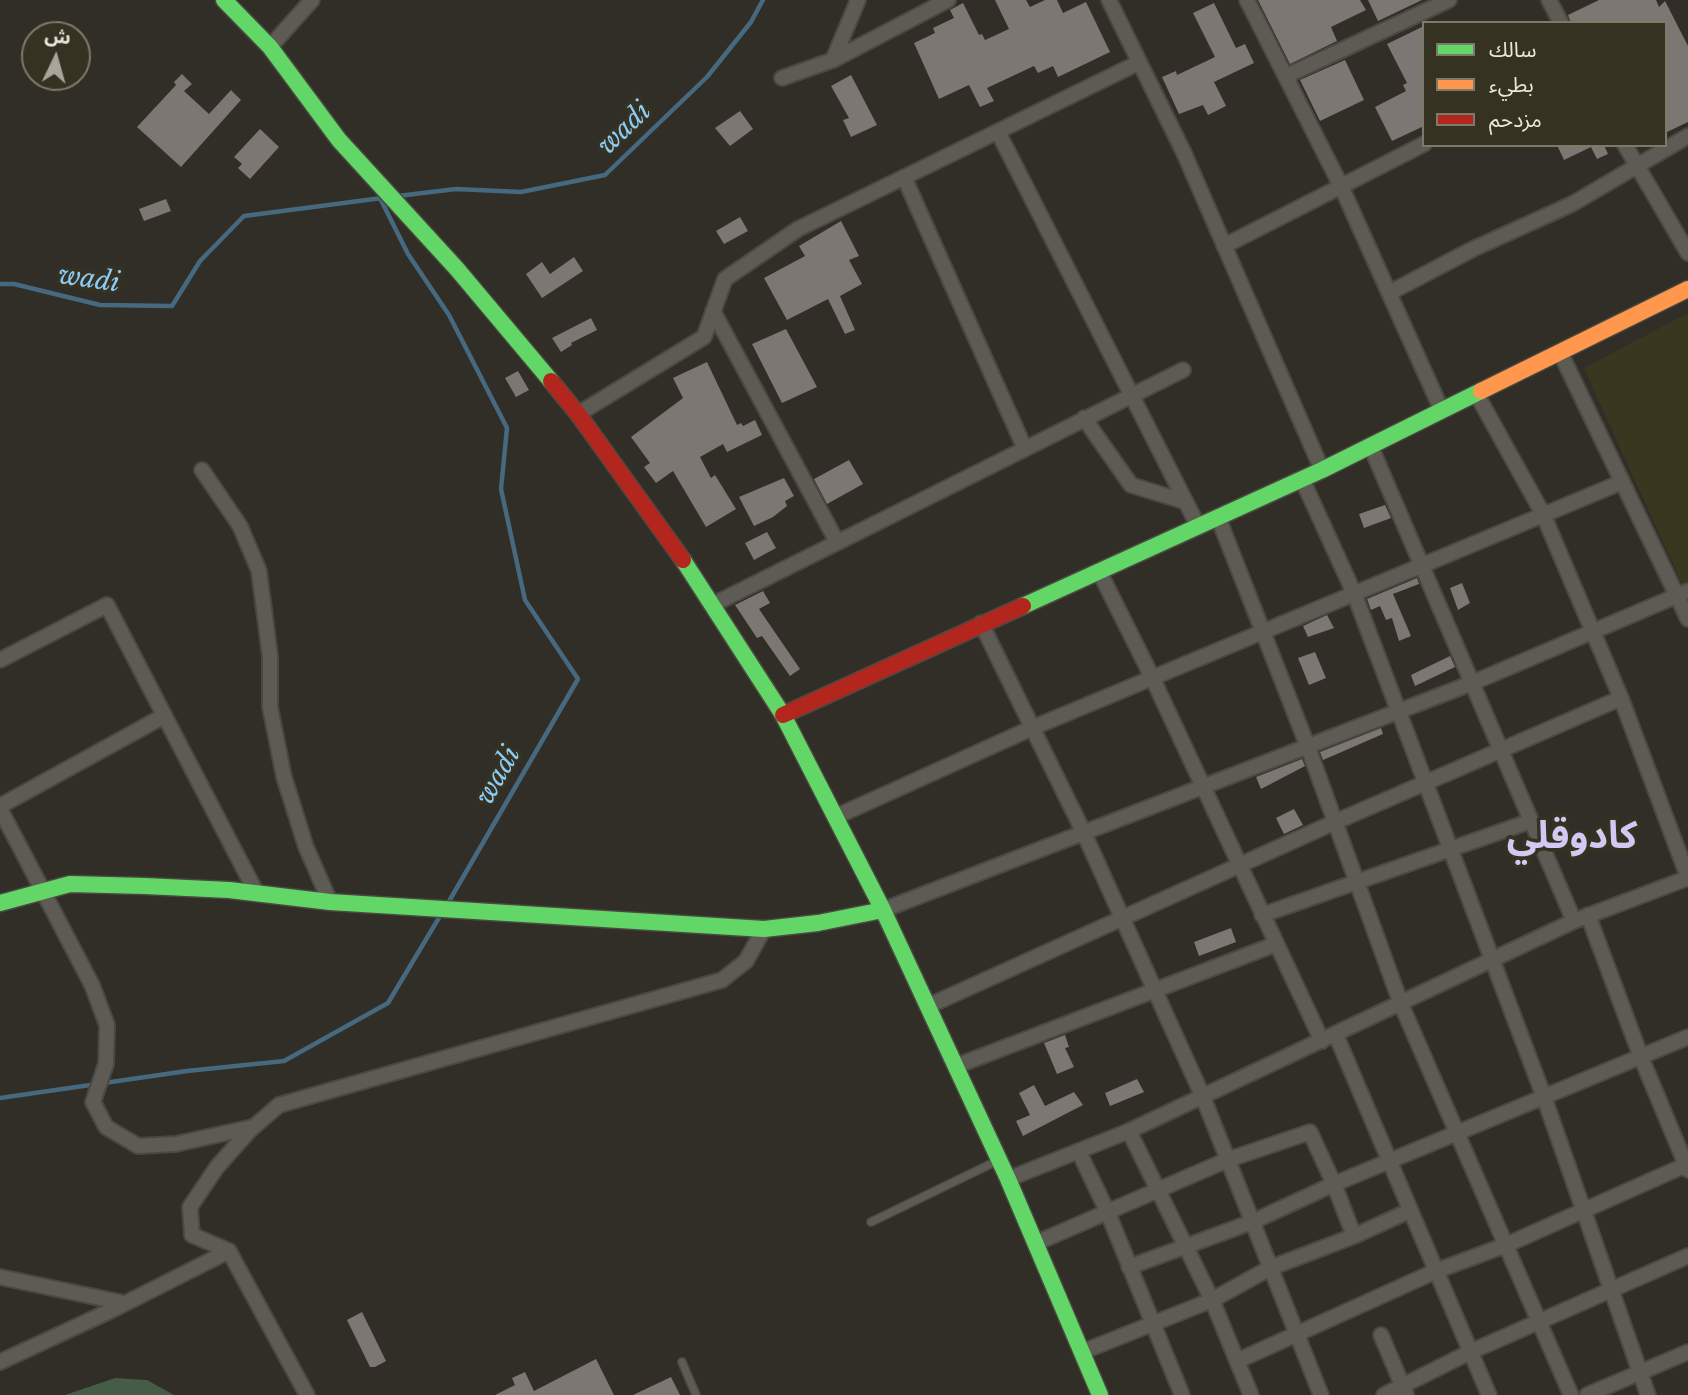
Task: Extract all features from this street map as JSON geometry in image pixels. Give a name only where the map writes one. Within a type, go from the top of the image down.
[{"type":"street","points":[[224,0],[270,47],[338,140],[457,269],[578,414],[672,544],[783,715],[883,910],[956,1066],[1008,1179],[1100,1395]]},
{"type":"street","points":[[270,47],[312,0]]},
{"type":"street","points":[[832,60],[858,0]]},
{"type":"street","points":[[782,78],[832,60],[948,0]]},
{"type":"street","points":[[1109,0],[1184,153],[1322,470]]},
{"type":"street","points":[[1247,0],[1340,186],[1441,411]]},
{"type":"street","points":[[1286,76],[1448,0]]},
{"type":"street","points":[[1549,0],[1560,21]]},
{"type":"street","points":[[578,414],[704,337],[725,279],[798,229],[1138,63]]},
{"type":"street","points":[[998,132],[1198,526]]},
{"type":"street","points":[[1389,293],[1473,249],[1572,204],[1635,164],[1688,136]]},
{"type":"street","points":[[1224,246],[1422,145]]},
{"type":"street","points":[[1626,147],[1688,253]]},
{"type":"street","points":[[904,177],[1025,449]]},
{"type":"street","points":[[783,715],[981,623],[1302,480],[1688,289]]},
{"type":"street","points":[[713,311],[837,542]]},
{"type":"street","points":[[1560,352],[1622,482],[1683,594],[1688,619]]},
{"type":"street","points":[[712,604],[1183,370]]},
{"type":"street","points":[[1008,1179],[1129,1131],[1581,918],[1688,878],[1621,698],[1543,514],[1476,393]]},
{"type":"street","points":[[1084,418],[1131,485],[1186,502]]},
{"type":"street","points":[[1237,1362],[1436,1271],[1506,1245],[1688,1166],[1581,918],[1531,821],[1371,447]]},
{"type":"street","points":[[202,470],[240,526],[259,571],[268,634],[270,707],[284,777],[306,847],[330,902]]},
{"type":"street","points":[[1302,480],[1354,593],[1490,961],[1544,1097],[1648,1395]]},
{"type":"street","points":[[835,817],[1032,728],[1622,482]]},
{"type":"street","points":[[1218,517],[1308,747],[1401,1004],[1571,1395]]},
{"type":"street","points":[[1099,571],[1152,677],[1201,788],[1276,944],[1329,1038],[1389,1163],[1489,1395]]},
{"type":"street","points":[[0,903],[70,884],[257,894],[330,902],[764,929],[818,923],[883,910],[1472,683],[1683,594]]},
{"type":"street","points":[[0,660],[107,606],[162,717],[257,894]]},
{"type":"street","points":[[981,623],[1083,831],[1203,1097],[1321,1395]]},
{"type":"street","points":[[928,1006],[1335,822],[1502,752],[1621,698]]},
{"type":"street","points":[[162,717],[0,808],[41,892],[92,985],[107,1025],[106,1064],[93,1102],[106,1127],[138,1146],[176,1144],[254,1126]]},
{"type":"street","points":[[1262,915],[1531,821]]},
{"type":"street","points":[[307,1395],[229,1251],[191,1235],[190,1207],[217,1167],[254,1126],[279,1105],[722,979],[746,961],[764,929]]},
{"type":"street","points":[[956,1066],[1276,944]]},
{"type":"street","points":[[1129,1267],[1252,1222],[1335,1184],[1688,1037]]},
{"type":"street","points":[[1129,1131],[1188,1247],[1251,1395]]},
{"type":"street","points":[[1036,1243],[1227,1160],[1310,1132],[1335,1184],[1354,1236]]},
{"type":"street","points":[[1079,1152],[1108,1213],[1182,1395]]},
{"type":"street","points":[[1082,1352],[1212,1300],[1270,1268],[1354,1236],[1409,1211]]},
{"type":"street","points":[[0,1362],[229,1251]]},
{"type":"street","points":[[1384,1395],[1405,1390],[1470,1352],[1688,1256]]},
{"type":"street","points":[[0,1277],[124,1303]]},
{"type":"street","points":[[1381,1335],[1405,1390]]},
{"type":"street","points":[[1587,1395],[1638,1371],[1688,1352]]},
{"type":"lane","points":[[871,1222],[999,1160]]},
{"type":"lane","points":[[682,1362],[696,1395]]},
{"type":"shaded area","points":[[1688,313],[1688,597],[1584,368]]},
{"type":"green space","points":[[115,1378],[147,1380],[174,1395],[65,1395]]},
{"type":"building","points":[[995,0],[1026,0],[1030,7],[1045,0],[1057,0],[1063,13],[1086,2],[1110,52],[1058,77],[1053,66],[1038,73],[1034,66],[987,88],[994,101],[980,107],[969,85],[939,99],[914,43],[935,33],[933,28],[954,18],[950,10],[963,3],[979,35],[982,34],[985,40],[1009,29]]},
{"type":"building","points":[[1258,0],[1360,0],[1366,10],[1331,27],[1337,41],[1290,64]]},
{"type":"building","points":[[1368,0],[1422,0],[1378,21]]},
{"type":"building","points":[[1599,0],[1656,0],[1659,7],[1665,1],[1688,46],[1688,122],[1667,132],[1667,21],[1570,21],[1568,15]]},
{"type":"building","points":[[1214,3],[1236,48],[1245,44],[1254,63],[1214,82],[1226,106],[1208,115],[1203,105],[1179,114],[1162,77],[1176,71],[1177,75],[1215,57],[1193,13]]},
{"type":"building","points":[[1422,27],[1422,127],[1392,141],[1375,107],[1406,91],[1403,85],[1407,83],[1387,44]]},
{"type":"building","points":[[1345,60],[1364,100],[1320,121],[1300,80]]},
{"type":"building","points":[[182,74],[192,84],[184,91],[209,114],[231,90],[241,100],[181,167],[137,127],[176,85],[174,82]]},
{"type":"building","points":[[851,75],[877,125],[851,137],[843,120],[849,118],[831,86]]},
{"type":"building","points":[[740,111],[753,129],[730,146],[715,128]]},
{"type":"building","points":[[260,129],[279,147],[250,179],[238,168],[242,164],[234,157]]},
{"type":"building","points":[[1558,147],[1591,147],[1564,160]]},
{"type":"building","points":[[1591,147],[1605,147],[1608,154],[1597,159]]},
{"type":"building","points":[[166,199],[171,211],[144,221],[139,209]]},
{"type":"building","points":[[740,217],[748,231],[724,244],[716,231]]},
{"type":"building","points":[[841,221],[859,256],[849,260],[862,284],[840,296],[855,330],[845,334],[828,299],[787,320],[764,278],[805,256],[799,246]]},
{"type":"building","points":[[574,257],[583,271],[542,298],[526,274],[542,262],[550,274]]},
{"type":"building","points":[[591,318],[597,330],[571,343],[572,345],[561,352],[552,338]]},
{"type":"building","points":[[786,329],[817,387],[782,403],[752,344]]},
{"type":"building","points":[[707,362],[737,425],[741,423],[743,426],[755,420],[762,435],[727,452],[723,444],[700,457],[711,478],[715,475],[736,509],[706,527],[673,471],[656,483],[644,467],[650,463],[631,437],[683,398],[673,378]]},
{"type":"building","points":[[518,371],[529,390],[516,397],[505,378]]},
{"type":"building","points":[[849,460],[863,484],[827,504],[814,479]]},
{"type":"building","points":[[784,478],[794,496],[785,501],[787,506],[773,517],[754,526],[739,497]]},
{"type":"building","points":[[1385,505],[1391,518],[1364,528],[1359,514]]},
{"type":"building","points":[[767,532],[776,548],[754,560],[745,543]]},
{"type":"building","points":[[1417,578],[1419,584],[1393,594],[1411,636],[1399,641],[1392,618],[1386,620],[1380,606],[1371,610],[1367,599]]},
{"type":"building","points":[[1462,583],[1470,603],[1458,610],[1450,588]]},
{"type":"building","points":[[763,591],[770,603],[759,609],[800,669],[790,676],[762,636],[757,638],[735,605]]},
{"type":"building","points":[[1327,615],[1334,628],[1308,637],[1303,626]]},
{"type":"building","points":[[1315,652],[1326,678],[1309,685],[1298,658]]},
{"type":"building","points":[[1450,656],[1455,667],[1415,686],[1411,675]]},
{"type":"building","points":[[1381,728],[1383,734],[1323,760],[1320,752]]},
{"type":"building","points":[[1302,759],[1305,766],[1261,789],[1256,777]]},
{"type":"building","points":[[1294,809],[1303,825],[1284,834],[1276,818]]},
{"type":"building","points":[[1231,928],[1236,942],[1199,956],[1194,942]]},
{"type":"building","points":[[1065,1035],[1069,1047],[1065,1048],[1074,1067],[1057,1074],[1044,1043]]},
{"type":"building","points":[[1137,1079],[1144,1092],[1110,1106],[1105,1093]]},
{"type":"building","points":[[1034,1085],[1045,1106],[1074,1092],[1083,1105],[1023,1136],[1016,1121],[1030,1115],[1019,1093]]},
{"type":"building","points":[[362,1312],[386,1361],[375,1367],[370,1367],[347,1320]]},
{"type":"building","points":[[596,1359],[614,1395],[495,1395],[515,1385],[512,1378],[525,1372],[534,1391]]},
{"type":"building","points":[[671,1377],[680,1395],[633,1395]]},
{"type":"waterway","name":"wadi","points":[[398,196],[456,189],[521,192],[605,175],[707,77],[751,22],[763,0]]},
{"type":"waterway","name":"wadi","points":[[380,198],[408,254],[449,315],[507,428],[501,489],[525,600],[578,679],[448,903]]},
{"type":"waterway","name":"wadi","points":[[0,284],[14,284],[100,305],[172,306],[200,261],[244,216],[382,198]]},
{"type":"waterway","name":"wadi","points":[[0,1098],[187,1071],[284,1061],[388,1003],[440,916]]},
{"type":"traffic: fast","points":[[224,0],[270,47],[339,140],[457,269],[551,381]]},
{"type":"traffic: fast","points":[[1023,606],[1322,470],[1481,391]]},
{"type":"traffic: fast","points":[[683,560],[783,715],[883,910],[1008,1179],[1100,1395]]},
{"type":"traffic: fast","points":[[0,903],[70,884],[145,886],[229,890],[330,902],[764,929],[818,923],[883,910]]},
{"type":"traffic: slow","points":[[1481,391],[1688,289]]},
{"type":"traffic: jam","points":[[551,381],[578,414],[683,560]]},
{"type":"traffic: jam","points":[[783,715],[1023,606]]},
{"type":"district","name":"كادوقلي","points":[[1572,837]]}]
